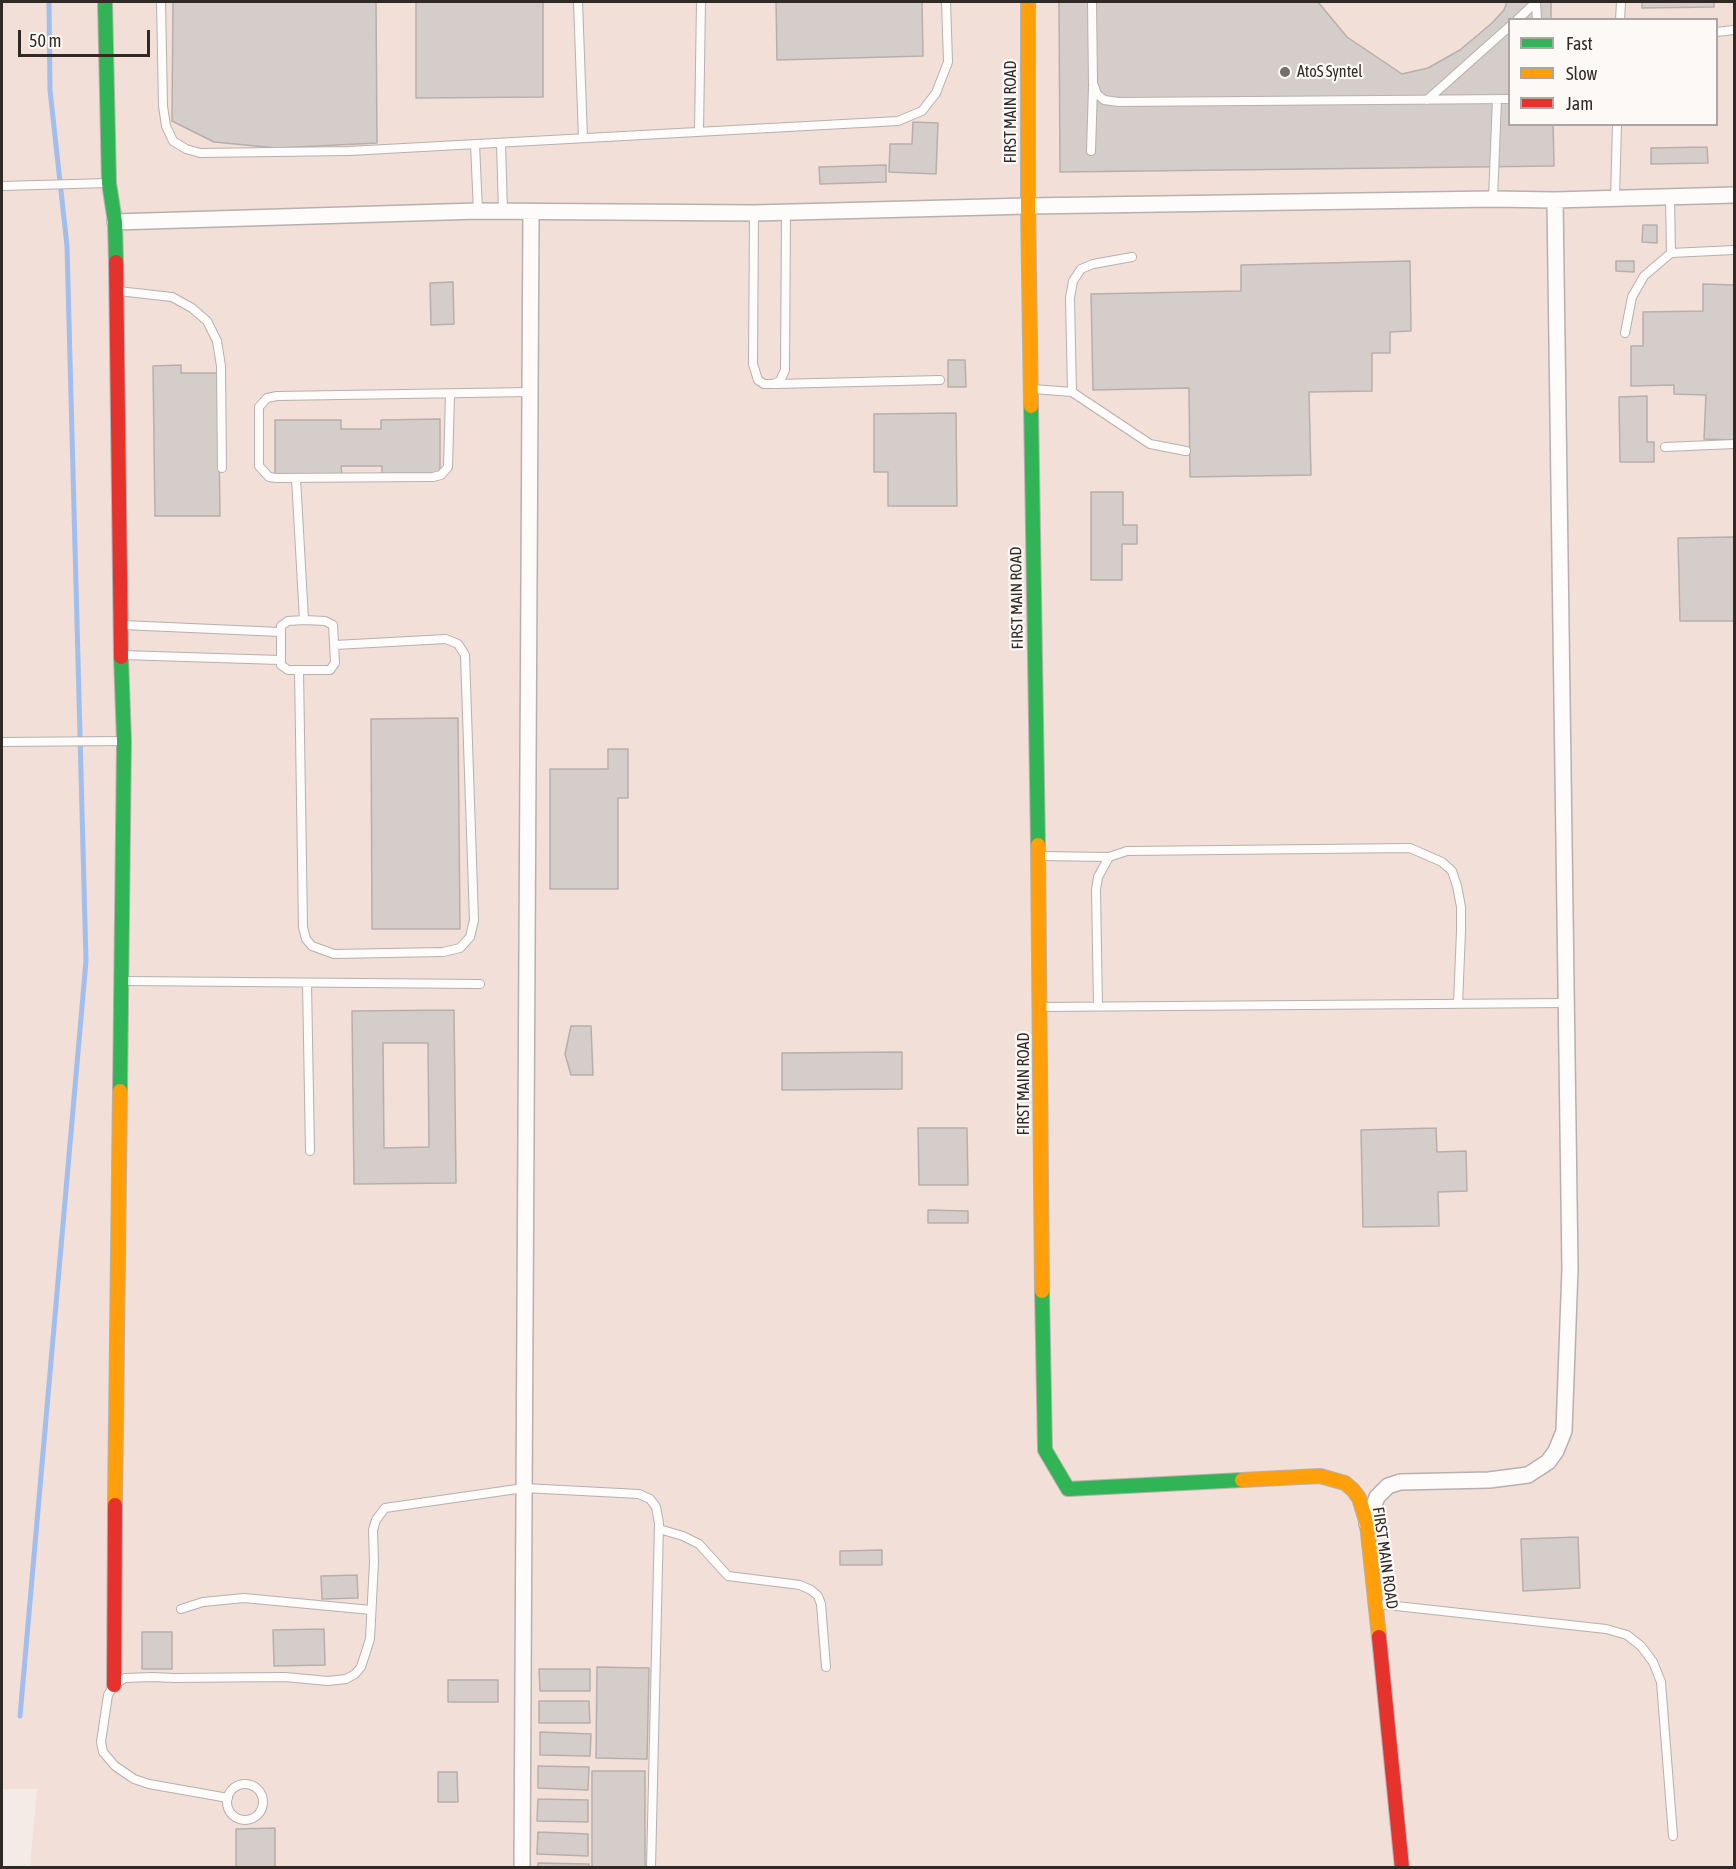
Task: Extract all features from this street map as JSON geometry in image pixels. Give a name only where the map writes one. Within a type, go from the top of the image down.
[{"type":"street","points":[[105,2],[109,183],[115,222],[117,291],[123,741],[114,1685]]},
{"type":"street","name":"FIRST MAIN ROAD","points":[[1028,2],[1030,389],[1045,1450],[1068,1489],[1320,1476],[1345,1483],[1353,1490],[1359,1498],[1366,1524],[1402,1868]]},
{"type":"street","points":[[115,222],[478,211],[786,213],[1028,206],[1555,200],[1734,195]]},
{"type":"street","points":[[1366,1524],[1377,1497],[1388,1486],[1400,1482],[1489,1480],[1528,1474],[1548,1462],[1557,1451],[1564,1431],[1570,1269],[1555,200]]},
{"type":"street","points":[[522,1868],[531,213]]},
{"type":"lane","points":[[161,2],[163,106],[166,126],[173,141],[186,149],[200,153],[349,151],[898,121],[922,111],[936,93],[948,62],[946,2]]},
{"type":"lane","points":[[578,2],[583,138]]},
{"type":"lane","points":[[699,131],[701,2]]},
{"type":"lane","points":[[1091,151],[1092,2]]},
{"type":"lane","points":[[1519,18],[1536,2]]},
{"type":"lane","points":[[1536,2],[1537,18]]},
{"type":"lane","points":[[1620,18],[1621,2]]},
{"type":"lane","points":[[1427,100],[1508,27]]},
{"type":"lane","points":[[1718,32],[1734,30]]},
{"type":"lane","points":[[1093,83],[1097,94],[1104,100],[1119,102],[1508,99]]},
{"type":"lane","points":[[1493,199],[1497,99]]},
{"type":"lane","points":[[1615,199],[1617,126]]},
{"type":"lane","points":[[501,143],[503,212]]},
{"type":"lane","points":[[475,144],[478,211]]},
{"type":"lane","points":[[2,186],[109,183]]},
{"type":"lane","points":[[1670,198],[1671,253]]},
{"type":"lane","points":[[754,213],[753,364],[758,380],[764,384],[940,380]]},
{"type":"lane","points":[[773,384],[780,381],[785,370],[786,213]]},
{"type":"lane","points":[[1625,333],[1632,297],[1644,276],[1671,253],[1734,250]]},
{"type":"lane","points":[[1072,392],[1070,298],[1073,281],[1081,269],[1093,264],[1132,256]]},
{"type":"lane","points":[[117,291],[172,297],[192,308],[207,321],[217,341],[221,366],[222,468]]},
{"type":"lane","points":[[1030,389],[1072,392],[1150,444],[1186,451]]},
{"type":"lane","points":[[450,394],[448,467],[441,476],[268,477],[259,466],[259,407],[267,398],[530,392]]},
{"type":"lane","points":[[1665,447],[1734,444]]},
{"type":"lane","points":[[296,478],[304,620]]},
{"type":"lane","points":[[304,620],[330,622],[334,630],[335,663],[330,670],[299,671],[284,668],[280,660],[280,632],[284,623],[304,620]]},
{"type":"lane","points":[[122,625],[280,632]]},
{"type":"lane","points":[[299,671],[303,927],[306,939],[312,946],[334,954],[443,952],[460,948],[470,937],[474,921],[465,655],[458,644],[446,639],[335,645]]},
{"type":"lane","points":[[121,655],[280,660]]},
{"type":"lane","points":[[2,742],[123,741]]},
{"type":"lane","points":[[1038,856],[1109,857],[1127,851],[1410,848],[1426,853],[1452,871],[1457,886],[1461,907],[1458,1004]]},
{"type":"lane","points":[[1098,1006],[1096,890],[1103,864],[1109,857]]},
{"type":"lane","points":[[122,981],[480,984]]},
{"type":"lane","points":[[307,982],[310,1151]]},
{"type":"lane","points":[[1040,1007],[1566,1003]]},
{"type":"lane","points":[[228,1798],[149,1784],[134,1779],[115,1766],[103,1752],[101,1742],[108,1695],[114,1685],[125,1678],[285,1677],[328,1681],[346,1679],[355,1674],[361,1667],[370,1639],[375,1562],[373,1530],[375,1520],[385,1508],[524,1488],[639,1494],[650,1499],[656,1507],[659,1529],[651,1868]]},
{"type":"lane","points":[[659,1529],[683,1536],[699,1544],[728,1576],[800,1585],[811,1590],[818,1596],[821,1604],[826,1667]]},
{"type":"lane","points":[[181,1609],[211,1600],[244,1598],[371,1610]]},
{"type":"lane","points":[[1376,1604],[1606,1629],[1627,1635],[1641,1646],[1653,1662],[1661,1682],[1673,1836]]},
{"type":"lane","points":[[240,1785],[249,1785],[258,1789],[263,1797],[263,1806],[259,1815],[251,1820],[242,1820],[233,1816],[228,1808],[228,1798],[232,1790],[240,1785]]},
{"type":"shaded area","points":[[2,2],[1734,2],[1734,1867],[30,1868],[37,1789],[2,1789]]},
{"type":"building","points":[[173,2],[376,2],[377,143],[277,148],[214,142],[172,121]]},
{"type":"building","points":[[416,2],[543,2],[543,97],[416,98]]},
{"type":"building","points":[[776,2],[922,2],[923,56],[777,60]]},
{"type":"building","name":"AtoS Syntel","points":[[1059,2],[1551,2],[1551,18],[1508,18],[1508,126],[1553,126],[1554,166],[1060,172]]},
{"type":"building","points":[[1318,2],[1507,2],[1504,10],[1492,23],[1460,50],[1428,68],[1402,74],[1347,37]]},
{"type":"building","points":[[1642,2],[1714,2],[1714,7],[1642,8]]},
{"type":"building","points":[[913,122],[938,123],[936,174],[889,172],[890,144],[912,144]]},
{"type":"building","points":[[1707,147],[1708,163],[1651,164],[1651,148]]},
{"type":"building","points":[[886,165],[886,182],[820,184],[819,167]]},
{"type":"building","points":[[1643,225],[1657,225],[1657,243],[1642,242]]},
{"type":"building","points":[[1410,261],[1411,331],[1390,332],[1390,353],[1372,353],[1372,391],[1309,392],[1311,475],[1190,477],[1189,388],[1093,390],[1091,294],[1241,291],[1241,265]]},
{"type":"building","points":[[1616,261],[1634,261],[1634,272],[1616,271]]},
{"type":"building","points":[[453,282],[454,324],[431,325],[430,283]]},
{"type":"building","points":[[1703,284],[1734,285],[1734,440],[1704,439],[1706,395],[1674,394],[1674,385],[1631,386],[1631,346],[1643,346],[1643,312],[1703,311]]},
{"type":"building","points":[[948,360],[965,360],[966,387],[948,387]]},
{"type":"building","points":[[181,365],[181,373],[218,373],[220,516],[155,516],[153,366]]},
{"type":"building","points":[[1647,396],[1647,442],[1654,442],[1654,462],[1620,462],[1619,397]]},
{"type":"building","points":[[956,413],[957,506],[888,506],[888,472],[874,472],[874,414]]},
{"type":"building","points":[[440,419],[440,474],[382,474],[382,466],[341,466],[342,474],[275,475],[275,420],[341,420],[341,429],[381,429],[381,420]]},
{"type":"building","points":[[1091,492],[1123,492],[1123,525],[1137,525],[1137,544],[1122,544],[1122,580],[1091,580]]},
{"type":"building","points":[[1734,537],[1734,621],[1680,621],[1678,538]]},
{"type":"building","points":[[458,718],[460,929],[372,929],[371,719]]},
{"type":"building","points":[[608,749],[628,749],[628,798],[618,798],[618,889],[550,889],[550,769],[608,769]]},
{"type":"building","points":[[454,1010],[456,1183],[354,1184],[352,1011]],"holes":[[[383,1043],[428,1043],[429,1147],[384,1148]]]},
{"type":"building","points":[[571,1026],[591,1026],[593,1075],[571,1075],[565,1054]]},
{"type":"building","points":[[902,1052],[902,1089],[782,1090],[782,1053]]},
{"type":"building","points":[[918,1128],[967,1128],[968,1185],[919,1185]]},
{"type":"building","points":[[1436,1128],[1437,1152],[1466,1151],[1467,1191],[1438,1192],[1439,1226],[1363,1227],[1361,1130]]},
{"type":"building","points":[[928,1210],[968,1211],[968,1223],[928,1223]]},
{"type":"building","points":[[1578,1537],[1580,1588],[1523,1591],[1521,1539]]},
{"type":"building","points":[[882,1550],[882,1565],[840,1565],[840,1551]]},
{"type":"building","points":[[357,1575],[358,1598],[322,1599],[321,1576]]},
{"type":"building","points":[[324,1629],[325,1665],[274,1666],[273,1630]]},
{"type":"building","points":[[142,1632],[172,1632],[172,1669],[142,1669]]},
{"type":"building","points":[[597,1667],[649,1668],[647,1759],[596,1758]]},
{"type":"building","points":[[539,1669],[590,1669],[590,1691],[540,1691]]},
{"type":"building","points":[[448,1680],[498,1680],[498,1702],[448,1702]]},
{"type":"building","points":[[539,1701],[589,1701],[590,1723],[539,1723]]},
{"type":"building","points":[[540,1732],[591,1734],[590,1756],[540,1755]]},
{"type":"building","points":[[538,1766],[589,1767],[588,1790],[538,1788]]},
{"type":"building","points":[[592,1771],[645,1771],[645,1868],[592,1868]]},
{"type":"building","points":[[438,1772],[457,1772],[458,1802],[438,1802]]},
{"type":"building","points":[[538,1799],[588,1800],[588,1822],[537,1821]]},
{"type":"building","points":[[275,1828],[275,1868],[236,1868],[236,1829]]},
{"type":"building","points":[[538,1832],[588,1834],[588,1856],[537,1854]]},
{"type":"building","points":[[538,1863],[589,1864],[589,1868],[538,1868]]},
{"type":"waterway","points":[[20,1716],[86,961],[67,246],[50,90],[49,2]]},
{"type":"traffic: fast","points":[[105,2],[109,183],[115,222],[116,262]]},
{"type":"traffic: fast","points":[[1031,406],[1038,845]]},
{"type":"traffic: fast","points":[[120,1091],[124,741],[121,657]]},
{"type":"traffic: fast","points":[[1042,1291],[1045,1450],[1068,1489],[1242,1480]]},
{"type":"traffic: slow","points":[[1028,2],[1031,406]]},
{"type":"traffic: slow","points":[[1038,845],[1042,1291]]},
{"type":"traffic: slow","points":[[115,1505],[120,1091]]},
{"type":"traffic: slow","points":[[1242,1480],[1320,1476],[1345,1483],[1353,1490],[1359,1498],[1367,1524],[1379,1637]]},
{"type":"traffic: jam","points":[[116,262],[121,657]]},
{"type":"traffic: jam","points":[[114,1685],[115,1505]]},
{"type":"traffic: jam","points":[[1379,1637],[1402,1868]]},
{"type":"place","name":"AtoS Syntel","points":[[1285,72]]}]
